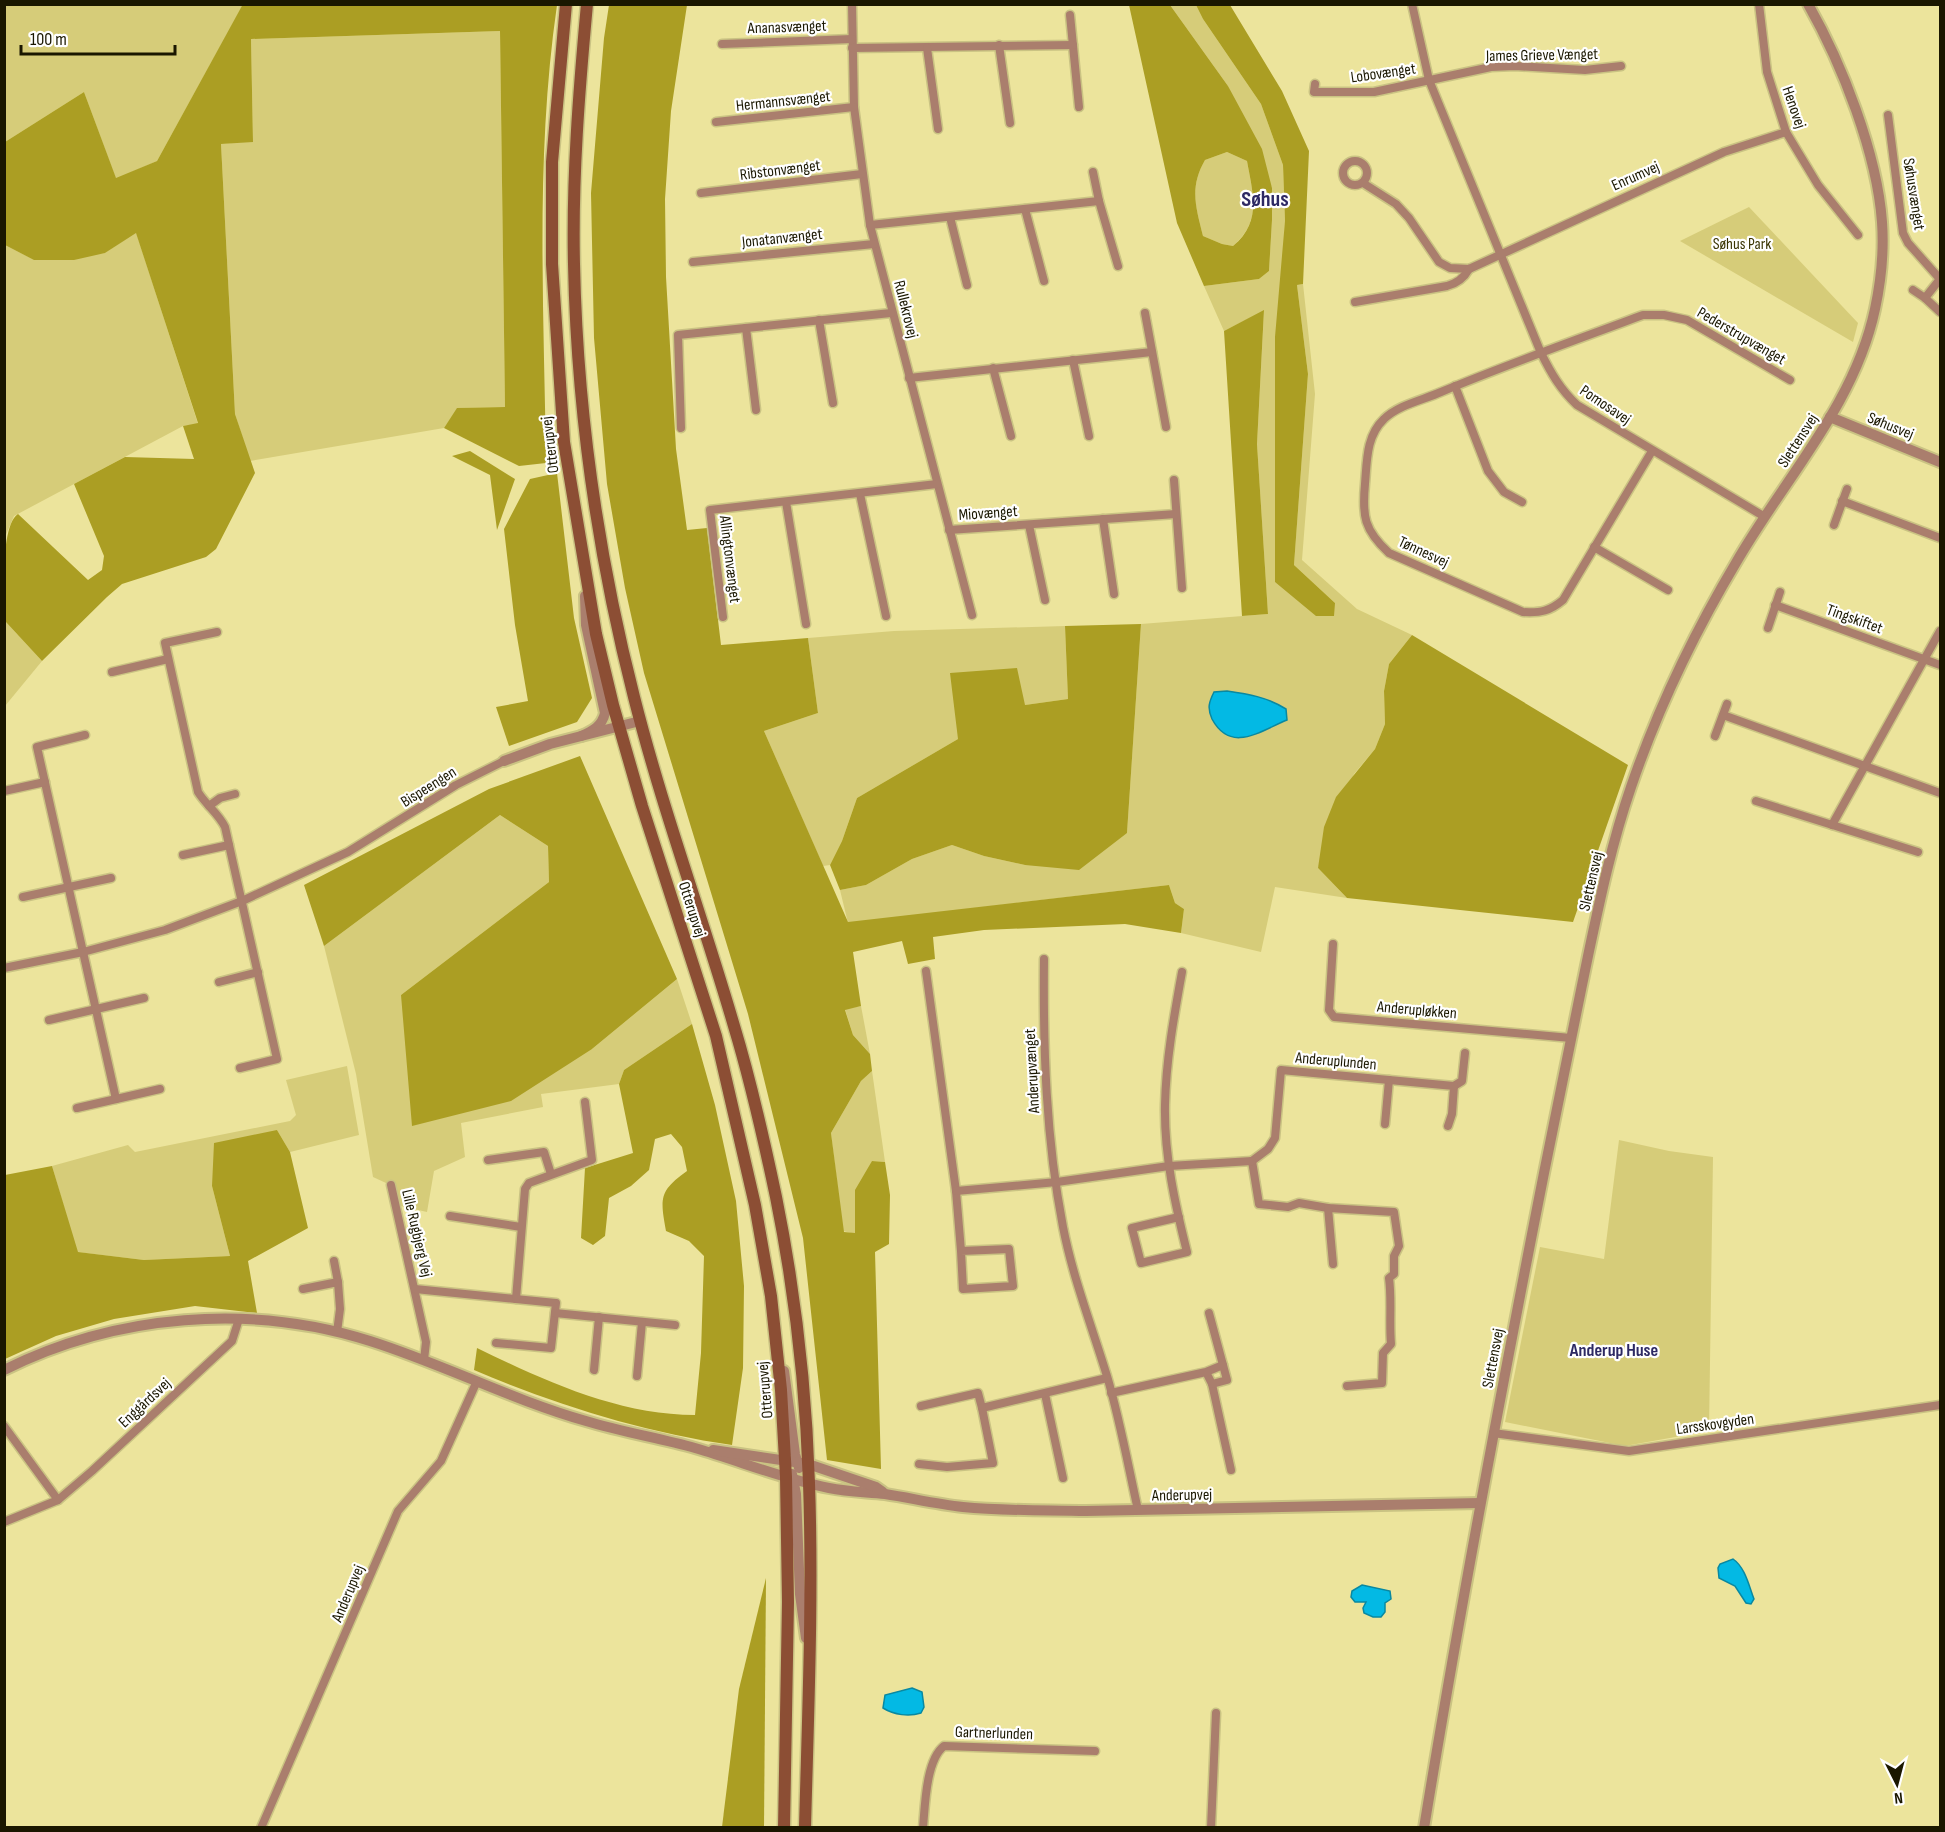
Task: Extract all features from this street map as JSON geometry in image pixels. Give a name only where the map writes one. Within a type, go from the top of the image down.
[{"type":"main road","name":"Otterupvej","points":[[566,4],[552,162],[552,264],[564,442],[596,633],[642,806],[716,1036],[755,1205],[774,1324],[781,1390],[797,1463],[809,1484],[806,1827]]},
{"type":"main road","name":"Otterupvej","points":[[587,4],[576,160],[574,262],[586,440],[598,525],[617,627],[640,721],[736,1030],[758,1112],[777,1202],[792,1293],[803,1389],[797,1463],[790,1478],[784,1827]]},
{"type":"street","name":"Rullekrovej","points":[[852,4],[854,108],[870,225],[891,313],[972,615]]},
{"type":"street","name":"Pomosavej","points":[[1412,4],[1429,80],[1540,353],[1563,392],[1577,405],[1766,517]]},
{"type":"street","name":"Henovej","points":[[1759,4],[1767,72],[1786,132],[1818,185],[1858,235]]},
{"type":"street","name":"Slettensvej","points":[[1424,1827],[1493,1434],[1571,1038],[1602,892],[1620,822],[1658,714],[1687,650],[1738,558],[1848,387],[1862,354],[1875,309],[1882,261],[1882,222],[1876,186],[1863,134],[1848,91],[1824,33],[1808,4]]},
{"type":"street","points":[[1070,15],[1079,107]]},
{"type":"street","name":"Ananasvænget","points":[[722,44],[852,43],[927,48],[1073,45]]},
{"type":"street","points":[[999,45],[1010,123]]},
{"type":"street","points":[[927,48],[938,129]]},
{"type":"street","name":"James Grieve Vænget","points":[[1429,80],[1491,66],[1585,70],[1621,66]]},
{"type":"street","name":"Lobovænget","points":[[1315,84],[1314,92],[1350,93],[1374,92],[1429,80]]},
{"type":"street","name":"Hermannsvænget","points":[[716,122],[854,108]]},
{"type":"street","name":"Søhusvænget","points":[[1888,115],[1903,233],[1908,243],[1940,279],[1925,298]]},
{"type":"street","name":"Enrumvej","points":[[1499,254],[1724,152],[1786,132]]},
{"type":"street","points":[[1093,172],[1118,266]]},
{"type":"street","name":"Ribstonvænget","points":[[701,192],[862,174]]},
{"type":"street","points":[[1363,183],[1396,204],[1409,218],[1439,262],[1450,268],[1470,268],[1499,254]]},
{"type":"street","points":[[870,225],[1099,201]]},
{"type":"street","points":[[1025,209],[1044,281]]},
{"type":"street","points":[[950,217],[967,285]]},
{"type":"street","name":"Jonatanvænget","points":[[693,262],[874,244]]},
{"type":"street","points":[[1355,302],[1448,286],[1464,277],[1470,268]]},
{"type":"street","points":[[1912,290],[1941,312]]},
{"type":"street","points":[[681,428],[678,335],[891,313]]},
{"type":"street","points":[[1145,314],[1166,426]]},
{"type":"street","name":"Pederstrupvænget","points":[[1540,353],[1643,315],[1665,315],[1688,320],[1790,380]]},
{"type":"street","points":[[819,320],[833,403]]},
{"type":"street","points":[[746,328],[756,410]]},
{"type":"street","points":[[909,378],[1152,352]]},
{"type":"street","name":"Tønnesvej","points":[[1540,353],[1393,412],[1374,431],[1368,446],[1363,507],[1367,525],[1374,539],[1389,553],[1523,612],[1538,613],[1551,609],[1563,600],[1652,451]]},
{"type":"street","points":[[1072,360],[1089,436]]},
{"type":"street","points":[[993,368],[1011,436]]},
{"type":"street","points":[[1455,386],[1488,471],[1504,492],[1522,502]]},
{"type":"street","name":"Søhusvej","points":[[1830,417],[1941,462]]},
{"type":"street","points":[[1174,480],[1182,588]]},
{"type":"street","name":"Allingtonvænget","points":[[723,617],[710,510],[938,484]]},
{"type":"street","points":[[1834,525],[1847,489]]},
{"type":"street","points":[[860,494],[886,616]]},
{"type":"street","points":[[1842,501],[1941,538]]},
{"type":"street","points":[[786,502],[806,624]]},
{"type":"street","name":"Miovænget","points":[[950,530],[1176,514]]},
{"type":"street","points":[[1104,519],[1114,594]]},
{"type":"street","name":"Miovænget","points":[[1029,525],[1045,600]]},
{"type":"street","points":[[1594,547],[1668,590]]},
{"type":"street","points":[[581,736],[599,726],[605,713],[586,625],[584,562]]},
{"type":"street","points":[[1768,628],[1780,592]]},
{"type":"street","name":"Tingskiftet","points":[[1775,605],[1941,665]]},
{"type":"street","points":[[1832,825],[1941,631]]},
{"type":"street","points":[[217,632],[165,643],[198,792],[220,817],[225,827],[277,1059],[240,1068]]},
{"type":"street","points":[[112,672],[168,659]]},
{"type":"street","points":[[1715,736],[1727,704]]},
{"type":"street","points":[[1723,715],[1941,793]]},
{"type":"street","name":"Bispeengen","points":[[4,968],[83,952],[165,930],[242,901],[348,852],[456,785],[504,761],[550,744],[640,721]]},
{"type":"street","points":[[85,735],[37,747],[116,1099]]},
{"type":"street","points":[[4,791],[45,782]]},
{"type":"street","points":[[209,807],[220,798],[235,794]]},
{"type":"street","points":[[1756,801],[1918,852]]},
{"type":"street","points":[[183,855],[229,845]]},
{"type":"street","points":[[23,897],[111,878]]},
{"type":"street","name":"Anderupløkken","points":[[1333,944],[1329,1010],[1334,1017],[1571,1038]]},
{"type":"street","name":"Anderupvænget","points":[[1044,959],[1043,1028],[1048,1122],[1063,1227],[1074,1272],[1111,1393],[1138,1510]]},
{"type":"street","points":[[926,971],[956,1191],[963,1289],[1013,1286],[1009,1249],[961,1251]]},
{"type":"street","points":[[219,982],[258,972]]},
{"type":"street","points":[[1179,1217],[1132,1228],[1141,1263],[1187,1252],[1169,1166],[1165,1106],[1169,1046],[1182,972]]},
{"type":"street","points":[[49,1020],[144,998]]},
{"type":"street","points":[[1448,1126],[1452,1114],[1454,1086],[1462,1081],[1465,1053]]},
{"type":"street","name":"Anderuplunden","points":[[1252,1161],[1268,1149],[1275,1138],[1281,1070],[1454,1086]]},
{"type":"street","name":"Anderuplunden","points":[[1385,1124],[1389,1080]]},
{"type":"street","points":[[77,1108],[160,1089]]},
{"type":"street","points":[[516,1299],[525,1189],[529,1183],[592,1160],[585,1102]]},
{"type":"street","points":[[488,1160],[544,1152],[551,1174]]},
{"type":"street","points":[[956,1191],[1057,1182],[1169,1166],[1252,1161],[1259,1204],[1288,1207],[1299,1203],[1328,1208],[1394,1212],[1399,1246],[1394,1256],[1394,1274],[1389,1278],[1392,1300],[1389,1311],[1391,1344],[1383,1353],[1382,1383],[1347,1386]]},
{"type":"street","name":"Lille Rugbjerg Vej","points":[[391,1185],[416,1288],[426,1342],[424,1360]]},
{"type":"street","points":[[1328,1208],[1333,1264]]},
{"type":"street","points":[[450,1216],[521,1227]]},
{"type":"street","points":[[334,1261],[340,1309],[337,1332]]},
{"type":"street","points":[[303,1289],[338,1282]]},
{"type":"street","name":"Lille Rugbjerg Vej","points":[[416,1288],[556,1303],[555,1313],[675,1325]]},
{"type":"street","points":[[496,1342],[551,1348],[555,1313]]},
{"type":"street","points":[[1209,1313],[1227,1380],[1212,1384]]},
{"type":"street","points":[[594,1370],[599,1317]]},
{"type":"street","name":"Anderupvej","points":[[4,1370],[63,1346],[112,1331],[169,1321],[211,1318],[290,1323],[369,1340],[542,1407],[586,1421],[694,1448],[809,1484],[834,1489],[994,1509],[1138,1510],[1480,1503]]},
{"type":"street","name":"Enggårdsvej","points":[[4,1522],[58,1500],[92,1471],[232,1341],[239,1319]]},
{"type":"street","points":[[637,1376],[642,1322]]},
{"type":"street","points":[[1111,1393],[1206,1372],[1223,1365]]},
{"type":"street","points":[[1206,1372],[1212,1384],[1231,1470]]},
{"type":"street","points":[[982,1408],[1107,1378]]},
{"type":"street","name":"Anderupvej","points":[[261,1827],[398,1512],[441,1461],[477,1381]]},
{"type":"street","points":[[919,1464],[947,1467],[993,1463],[978,1393],[921,1406]]},
{"type":"street","points":[[1045,1394],[1063,1478]]},
{"type":"street","name":"Larsskovgyden","points":[[1493,1434],[1629,1451],[1941,1406]]},
{"type":"street","points":[[4,1426],[58,1500]]},
{"type":"street","name":"Anderupvej","points":[[694,1448],[740,1452],[797,1463],[876,1487],[885,1494]]},
{"type":"street","points":[[790,1478],[800,1594],[808,1654]]},
{"type":"street","points":[[1211,1827],[1216,1713]]},
{"type":"street","name":"Gartnerlunden","points":[[922,1827],[934,1757],[944,1746],[1095,1751]]},
{"type":"green space","points":[[4,5],[243,5],[157,161],[116,179],[84,92],[5,142]]},
{"type":"green space","points":[[1170,5],[1196,5],[1203,19],[1261,104],[1283,165],[1285,221],[1275,582],[1335,603],[1294,565],[1308,374],[1297,285],[1303,284],[1315,394],[1302,560],[1357,609],[1412,635],[1389,664],[1384,691],[1385,724],[1375,749],[1354,774],[1318,868],[1347,898],[1275,887],[1261,952],[1181,933],[1184,909],[1175,903],[1169,885],[848,923],[840,890],[866,885],[912,859],[952,845],[984,856],[1025,865],[1127,833],[1141,624],[1268,614],[1257,444],[1264,311],[1224,331],[1204,286],[1259,279],[1269,271],[1272,188],[1228,86]]},
{"type":"green space","points":[[500,31],[505,407],[458,408],[444,428],[250,461],[235,414],[221,144],[253,141],[251,39]]},
{"type":"green space","points":[[1227,152],[1247,161],[1253,196],[1252,217],[1248,227],[1233,246],[1203,236],[1195,198],[1197,180],[1205,160]]},
{"type":"green space","name":"Søhus Park","points":[[1749,207],[1858,323],[1853,342],[1680,241]]},
{"type":"green space","points":[[136,232],[198,424],[183,426],[14,516],[5,537],[5,245],[35,260],[105,253]]},
{"type":"green space","points":[[5,621],[42,661],[5,706]]},
{"type":"green space","points":[[1065,626],[1068,699],[1025,705],[958,739],[857,798],[842,841],[830,865],[823,866],[764,731],[818,713],[808,638],[894,631]]},
{"type":"green space","points":[[500,815],[548,846],[549,882],[401,995],[592,1049],[677,979],[692,1024],[624,1070],[619,1084],[541,1094],[543,1107],[461,1123],[465,1157],[434,1171],[427,1212],[392,1204],[386,1183],[373,1177],[356,1074],[324,946]]},
{"type":"green space","points":[[861,1006],[870,1054],[853,1035],[845,1009]]},
{"type":"green space","points":[[347,1066],[359,1135],[290,1152],[277,1130],[212,1186],[230,1256],[144,1260],[77,1252],[52,1166],[128,1145],[135,1152],[290,1121],[296,1115],[286,1080]]},
{"type":"green space","points":[[872,1071],[885,1162],[872,1161],[855,1234],[843,1231],[831,1133],[861,1081]]},
{"type":"green space","points":[[1619,1140],[1669,1151],[1713,1157],[1709,1431],[1625,1446],[1505,1422],[1540,1247],[1604,1259]]},
{"type":"shaded area","points":[[243,4],[557,5],[550,62],[543,176],[546,463],[519,466],[444,428],[457,408],[505,407],[500,31],[251,39],[253,142],[221,144],[235,414],[255,473],[216,549],[206,557],[122,584],[42,661],[5,621],[4,563],[12,521],[18,514],[88,580],[102,570],[104,556],[74,484],[125,457],[194,459],[183,426],[198,423],[136,233],[105,253],[74,260],[34,260],[5,245],[5,142],[84,92],[116,178],[157,161]]},
{"type":"shaded area","points":[[609,5],[687,5],[671,111],[665,199],[666,277],[676,449],[687,530],[707,528],[721,645],[808,638],[818,713],[764,731],[848,922],[1169,885],[1175,903],[1184,909],[1181,933],[1125,924],[984,930],[933,937],[935,959],[908,964],[902,941],[853,952],[861,1006],[845,1010],[853,1035],[870,1054],[872,1071],[861,1081],[831,1133],[844,1232],[855,1233],[855,1190],[872,1161],[885,1162],[890,1195],[889,1244],[875,1252],[881,1469],[827,1460],[803,1238],[748,1014],[644,673],[625,588],[607,484],[594,338],[591,193],[604,38]]},
{"type":"shaded area","points":[[1129,5],[1170,5],[1228,86],[1262,149],[1272,188],[1269,271],[1259,279],[1204,286],[1177,223]],"holes":[[[1227,152],[1247,161],[1253,196],[1252,217],[1248,227],[1233,246],[1203,236],[1196,207],[1195,189],[1205,160]]]},
{"type":"shaded area","points":[[1196,5],[1230,5],[1282,91],[1309,151],[1303,284],[1297,285],[1308,374],[1294,565],[1335,603],[1334,616],[1316,616],[1275,582],[1275,337],[1285,221],[1283,165],[1261,104],[1203,19]]},
{"type":"shaded area","points":[[1264,310],[1257,444],[1268,614],[1242,616],[1224,331]]},
{"type":"shaded area","points":[[470,451],[515,479],[497,530],[490,475],[452,456]]},
{"type":"shaded area","points":[[557,473],[574,618],[592,698],[577,722],[509,746],[496,707],[528,701],[515,625],[504,529],[530,479]]},
{"type":"shaded area","points":[[1141,624],[1127,833],[1079,870],[1025,865],[984,856],[952,845],[912,859],[866,885],[840,890],[830,865],[842,841],[857,798],[958,739],[950,673],[1017,668],[1025,705],[1068,699],[1065,626]]},
{"type":"shaded area","points":[[1412,635],[1628,765],[1573,922],[1347,898],[1318,868],[1324,827],[1336,797],[1375,749],[1385,724],[1384,691],[1389,664]]},
{"type":"shaded area","points":[[580,756],[677,979],[592,1049],[511,1101],[412,1126],[401,995],[549,882],[548,846],[500,815],[324,946],[304,885],[489,789]]},
{"type":"shaded area","points":[[692,1024],[715,1105],[736,1201],[744,1286],[743,1368],[732,1445],[666,1433],[600,1416],[536,1395],[474,1370],[477,1348],[556,1384],[610,1403],[666,1413],[695,1415],[701,1353],[704,1256],[689,1241],[666,1231],[663,1203],[666,1190],[687,1171],[682,1147],[671,1134],[655,1139],[649,1170],[631,1186],[609,1198],[605,1236],[593,1245],[581,1238],[585,1168],[633,1153],[619,1084],[624,1070]]},
{"type":"shaded area","points":[[277,1130],[290,1152],[308,1228],[248,1261],[257,1313],[195,1306],[114,1319],[56,1336],[5,1359],[5,1175],[52,1166],[78,1252],[144,1260],[230,1256],[212,1186],[214,1143]]},
{"type":"shaded area","points":[[766,1578],[764,1827],[722,1827],[739,1689]]},
{"type":"water","points":[[1227,691],[1257,697],[1279,705],[1286,709],[1287,720],[1246,737],[1237,738],[1228,735],[1220,730],[1212,719],[1209,708],[1214,692]]},
{"type":"water","points":[[1733,1559],[1741,1567],[1746,1577],[1754,1599],[1751,1604],[1746,1603],[1735,1586],[1719,1578],[1720,1564]]},
{"type":"water","points":[[1362,1585],[1390,1591],[1391,1599],[1385,1603],[1385,1612],[1381,1617],[1373,1617],[1364,1613],[1363,1608],[1366,1602],[1355,1602],[1351,1597],[1352,1591]]},
{"type":"water","points":[[912,1688],[922,1692],[924,1707],[921,1713],[902,1715],[883,1708],[885,1695]]},
{"type":"district","name":"Søhus","points":[[1265,198]]},
{"type":"district","name":"Anderup Huse","points":[[1614,1350]]}]
